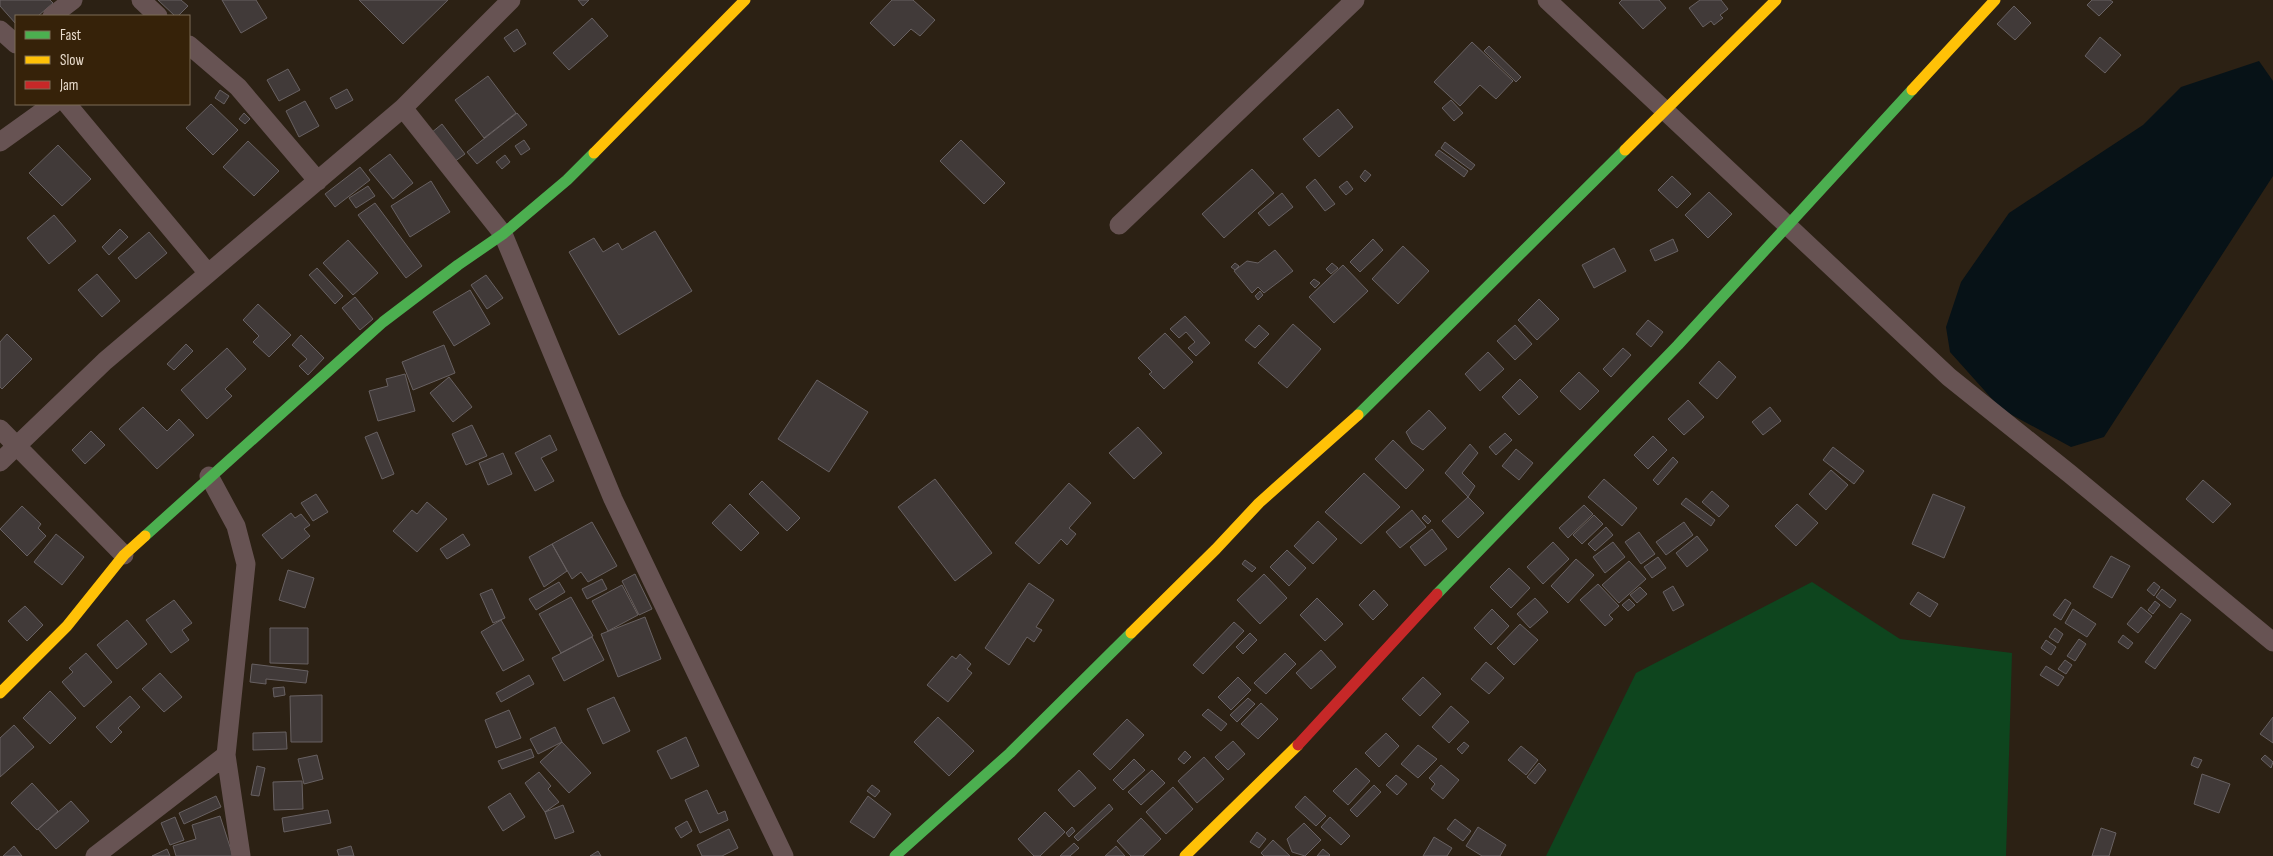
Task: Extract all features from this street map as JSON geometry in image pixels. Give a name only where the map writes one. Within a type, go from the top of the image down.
[{"type":"street","points":[[53,15],[73,0]]},
{"type":"street","points":[[141,0],[157,15]]},
{"type":"street","points":[[0,462],[105,361],[207,272],[403,108],[511,0]]},
{"type":"street","points":[[0,693],[66,626],[124,555],[209,476],[383,322],[451,270],[503,234],[544,201],[594,156],[744,0]]},
{"type":"street","points":[[1119,225],[1355,0]]},
{"type":"street","points":[[1547,0],[1949,377],[2070,474],[2273,642]]},
{"type":"street","points":[[895,856],[1010,753],[1216,549],[1259,503],[1338,435],[1776,0]]},
{"type":"street","points":[[1185,856],[1203,849],[1410,622],[1678,345],[1995,0]]},
{"type":"street","points":[[0,30],[15,44]]},
{"type":"street","points":[[190,46],[238,87],[318,181]]},
{"type":"street","points":[[0,142],[52,105]]},
{"type":"street","points":[[68,105],[207,272]]},
{"type":"street","points":[[403,108],[503,234],[613,499],[784,856]]},
{"type":"street","points":[[0,430],[124,555]]},
{"type":"street","points":[[209,476],[236,526],[246,564],[226,755],[241,856]]},
{"type":"street","points":[[95,856],[226,755]]},
{"type":"green space","points":[[1812,582],[1900,639],[2012,653],[2006,856],[1546,856],[1636,673]]},
{"type":"shaded area","points":[[2259,61],[2273,81],[2273,176],[2104,437],[2071,447],[2001,409],[1950,352],[1946,327],[1961,282],[2009,213],[2143,125],[2181,87]]},
{"type":"building","points":[[0,0],[50,0],[53,3],[39,15],[15,15],[15,23],[0,6]]},
{"type":"building","points":[[158,0],[181,0],[188,6],[179,15],[174,15]]},
{"type":"building","points":[[222,0],[256,0],[267,18],[241,33]]},
{"type":"building","points":[[359,0],[448,0],[403,44]]},
{"type":"building","points":[[578,0],[589,0],[583,6]]},
{"type":"building","points":[[892,0],[913,0],[935,20],[920,36],[911,29],[894,46],[870,23]]},
{"type":"building","points":[[1622,0],[1659,0],[1666,8],[1643,29],[1619,3]]},
{"type":"building","points":[[1700,0],[1721,0],[1728,9],[1720,15],[1723,18],[1714,25],[1711,21],[1703,27],[1689,8]]},
{"type":"building","points":[[2092,0],[2110,0],[2113,2],[2099,16],[2087,5]]},
{"type":"building","points":[[2014,6],[2031,23],[2015,40],[1997,24]]},
{"type":"building","points":[[592,18],[608,36],[569,70],[553,53]]},
{"type":"building","points":[[517,29],[526,44],[514,52],[504,38]]},
{"type":"building","points":[[2100,37],[2121,55],[2105,73],[2085,56]]},
{"type":"building","points":[[1472,42],[1513,81],[1496,99],[1480,85],[1460,106],[1434,82]]},
{"type":"building","points":[[1489,46],[1521,77],[1516,82],[1484,51]]},
{"type":"building","points":[[288,69],[300,90],[279,101],[267,80]]},
{"type":"building","points":[[488,76],[516,113],[484,138],[455,100]]},
{"type":"building","points":[[347,89],[353,100],[336,109],[330,98]]},
{"type":"building","points":[[220,90],[229,96],[224,104],[215,98]]},
{"type":"building","points":[[1451,100],[1463,113],[1454,121],[1442,108]]},
{"type":"building","points":[[305,101],[319,126],[299,137],[286,111]]},
{"type":"building","points":[[211,104],[238,130],[213,155],[186,128]]},
{"type":"building","points":[[1338,109],[1353,127],[1319,157],[1303,139]]},
{"type":"building","points":[[244,113],[250,119],[245,124],[239,119]]},
{"type":"building","points":[[517,113],[527,125],[477,164],[467,152]]},
{"type":"building","points":[[442,124],[465,154],[454,162],[431,133]]},
{"type":"building","points":[[524,140],[530,149],[521,155],[515,146]]},
{"type":"building","points":[[961,140],[1005,183],[984,204],[940,161]]},
{"type":"building","points":[[248,141],[279,171],[254,196],[223,167]]},
{"type":"building","points":[[1445,142],[1475,165],[1471,170],[1441,148]]},
{"type":"building","points":[[58,145],[91,179],[62,206],[29,173]]},
{"type":"building","points":[[1439,150],[1468,171],[1464,177],[1435,155]]},
{"type":"building","points":[[390,154],[413,183],[393,199],[369,170]]},
{"type":"building","points":[[505,155],[510,162],[502,169],[496,162]]},
{"type":"building","points":[[360,167],[370,180],[335,207],[325,194]]},
{"type":"building","points":[[1252,169],[1274,193],[1224,238],[1202,214]]},
{"type":"building","points":[[1365,170],[1371,175],[1365,182],[1360,177]]},
{"type":"building","points":[[1672,176],[1691,194],[1677,208],[1658,190]]},
{"type":"building","points":[[1315,179],[1335,204],[1325,211],[1306,187]]},
{"type":"building","points":[[431,181],[450,212],[410,237],[391,206]]},
{"type":"building","points":[[1347,181],[1353,189],[1346,195],[1339,187]]},
{"type":"building","points":[[368,186],[375,196],[356,208],[349,198]]},
{"type":"building","points":[[1709,192],[1732,214],[1708,238],[1685,215]]},
{"type":"building","points":[[1282,193],[1293,207],[1269,226],[1258,213]]},
{"type":"building","points":[[375,203],[422,266],[406,278],[358,215]]},
{"type":"building","points":[[54,215],[76,241],[49,264],[27,238]]},
{"type":"building","points":[[120,229],[128,237],[109,255],[102,247]]},
{"type":"building","points":[[655,231],[692,291],[619,335],[569,252],[594,238],[603,252],[618,243],[622,250]]},
{"type":"building","points":[[149,232],[167,253],[136,279],[118,258]]},
{"type":"building","points":[[1373,239],[1383,250],[1360,272],[1350,262]]},
{"type":"building","points":[[1673,239],[1678,251],[1655,261],[1650,250]]},
{"type":"building","points":[[348,240],[378,273],[353,295],[323,263]]},
{"type":"building","points":[[1403,246],[1429,271],[1398,304],[1372,279]]},
{"type":"building","points":[[1614,248],[1626,271],[1594,288],[1582,265]]},
{"type":"building","points":[[1275,250],[1293,271],[1264,293],[1258,287],[1252,293],[1234,271],[1247,261],[1258,263]]},
{"type":"building","points":[[1235,263],[1239,266],[1235,270],[1231,267]]},
{"type":"building","points":[[1332,263],[1338,268],[1331,274],[1326,269]]},
{"type":"building","points":[[1343,265],[1368,291],[1334,323],[1309,297]]},
{"type":"building","points":[[317,268],[343,296],[335,304],[309,275]]},
{"type":"building","points":[[97,274],[120,301],[102,317],[78,290]]},
{"type":"building","points":[[486,275],[503,298],[487,309],[471,285]]},
{"type":"building","points":[[1314,279],[1320,283],[1315,288],[1310,283]]},
{"type":"building","points":[[470,290],[490,324],[454,346],[433,312]]},
{"type":"building","points":[[1260,291],[1263,295],[1258,300],[1255,296]]},
{"type":"building","points":[[355,297],[373,319],[360,330],[342,308]]},
{"type":"building","points":[[1539,299],[1559,319],[1537,340],[1518,320]]},
{"type":"building","points":[[258,304],[291,335],[269,357],[253,342],[259,336],[243,320]]},
{"type":"building","points":[[1185,316],[1210,343],[1196,356],[1188,348],[1195,342],[1186,332],[1179,338],[1170,329]]},
{"type":"building","points":[[1648,320],[1663,332],[1651,347],[1636,334]]},
{"type":"building","points":[[1293,324],[1321,349],[1287,388],[1258,363]]},
{"type":"building","points":[[1259,325],[1269,334],[1255,348],[1245,340]]},
{"type":"building","points":[[1515,325],[1532,344],[1515,360],[1497,341]]},
{"type":"building","points":[[1165,333],[1193,362],[1164,389],[1149,374],[1152,372],[1138,358]]},
{"type":"building","points":[[7,334],[32,359],[2,389],[0,387],[0,342]]},
{"type":"building","points":[[301,335],[324,358],[308,375],[299,366],[307,359],[292,345]]},
{"type":"building","points":[[186,344],[193,351],[174,370],[167,364]]},
{"type":"building","points":[[444,345],[455,373],[413,390],[402,362]]},
{"type":"building","points":[[227,348],[246,369],[225,389],[232,396],[207,419],[181,390]]},
{"type":"building","points":[[1623,348],[1631,355],[1611,377],[1603,369]]},
{"type":"building","points":[[1488,352],[1504,369],[1480,391],[1465,374]]},
{"type":"building","points":[[1719,361],[1736,377],[1717,399],[1699,383]]},
{"type":"building","points":[[1579,372],[1599,391],[1580,410],[1560,391]]},
{"type":"building","points":[[405,374],[415,411],[378,421],[369,391],[388,386],[386,379]]},
{"type":"building","points":[[449,377],[472,407],[453,422],[430,393]]},
{"type":"building","points":[[1520,379],[1538,397],[1519,415],[1502,397]]},
{"type":"building","points":[[817,380],[868,412],[829,472],[778,439]]},
{"type":"building","points":[[1688,400],[1704,417],[1684,435],[1668,419]]},
{"type":"building","points":[[143,407],[167,431],[179,419],[194,435],[157,469],[119,429]]},
{"type":"building","points":[[1770,407],[1781,421],[1763,435],[1752,422]]},
{"type":"building","points":[[1429,410],[1446,428],[1423,450],[1412,443],[1406,432]]},
{"type":"building","points":[[472,425],[487,456],[466,465],[452,434]]},
{"type":"building","points":[[1138,427],[1162,453],[1134,479],[1109,453]]},
{"type":"building","points":[[91,431],[105,445],[85,464],[72,450]]},
{"type":"building","points":[[377,432],[394,474],[382,479],[365,437]]},
{"type":"building","points":[[1505,433],[1512,440],[1496,455],[1489,447]]},
{"type":"building","points":[[550,435],[557,450],[541,458],[554,481],[535,491],[515,453]]},
{"type":"building","points":[[1653,436],[1667,450],[1648,469],[1634,455]]},
{"type":"building","points":[[1393,440],[1424,470],[1406,489],[1375,459]]},
{"type":"building","points":[[1470,444],[1478,453],[1462,473],[1475,486],[1468,497],[1445,473]]},
{"type":"building","points":[[1833,447],[1864,471],[1854,484],[1823,460]]},
{"type":"building","points":[[1516,449],[1533,463],[1519,480],[1502,466]]},
{"type":"building","points":[[503,453],[512,474],[488,485],[479,463]]},
{"type":"building","points":[[1673,457],[1678,462],[1658,485],[1653,480]]},
{"type":"building","points":[[1831,470],[1848,485],[1826,510],[1809,494]]},
{"type":"building","points":[[1364,473],[1400,507],[1361,544],[1325,512]]},
{"type":"building","points":[[935,479],[992,553],[955,581],[898,507]]},
{"type":"building","points":[[1604,479],[1637,508],[1622,526],[1588,497]]},
{"type":"building","points":[[2203,480],[2231,504],[2213,523],[2186,499]]},
{"type":"building","points":[[762,481],[800,518],[787,531],[749,494]]},
{"type":"building","points":[[1069,483],[1091,503],[1069,528],[1076,534],[1067,545],[1061,539],[1039,564],[1015,543]]},
{"type":"building","points":[[1712,491],[1729,506],[1719,517],[1702,502]]},
{"type":"building","points":[[316,494],[328,512],[313,521],[301,503]]},
{"type":"building","points":[[1933,494],[1965,507],[1944,558],[1912,544]]},
{"type":"building","points":[[1468,497],[1484,513],[1458,538],[1442,521]]},
{"type":"building","points":[[1686,498],[1715,520],[1711,526],[1681,504]]},
{"type":"building","points":[[427,502],[447,519],[417,552],[393,531],[412,510],[417,514]]},
{"type":"building","points":[[730,504],[759,533],[741,551],[712,523]]},
{"type":"building","points":[[1797,504],[1818,523],[1796,546],[1775,526]]},
{"type":"building","points":[[1584,505],[1593,514],[1568,538],[1559,528]]},
{"type":"building","points":[[22,506],[41,524],[38,528],[46,536],[27,556],[0,529]]},
{"type":"building","points":[[1412,510],[1426,527],[1400,548],[1386,532]]},
{"type":"building","points":[[291,513],[295,518],[301,514],[310,525],[304,529],[310,536],[282,559],[262,535]]},
{"type":"building","points":[[1425,515],[1431,521],[1428,524],[1422,518]]},
{"type":"building","points":[[1594,515],[1603,524],[1582,544],[1573,535]]},
{"type":"building","points":[[1318,521],[1337,539],[1313,564],[1294,546]]},
{"type":"building","points":[[592,522],[617,566],[588,582],[581,572],[572,579],[552,544]]},
{"type":"building","points":[[1684,522],[1693,535],[1666,555],[1656,542]]},
{"type":"building","points":[[1606,527],[1613,535],[1595,551],[1588,544]]},
{"type":"building","points":[[1432,529],[1447,549],[1425,566],[1410,547]]},
{"type":"building","points":[[1639,532],[1655,554],[1641,564],[1625,542]]},
{"type":"building","points":[[56,534],[84,557],[62,585],[34,562]]},
{"type":"building","points":[[463,534],[470,545],[447,559],[440,549]]},
{"type":"building","points":[[1697,536],[1708,550],[1687,567],[1676,553]]},
{"type":"building","points":[[1553,542],[1569,559],[1543,584],[1527,567]]},
{"type":"building","points":[[1613,542],[1625,557],[1605,573],[1593,557]]},
{"type":"building","points":[[552,544],[567,571],[544,587],[529,557]]},
{"type":"building","points":[[1287,550],[1306,568],[1289,586],[1270,567]]},
{"type":"building","points":[[2111,556],[2130,566],[2112,598],[2093,587]]},
{"type":"building","points":[[1658,557],[1666,568],[1652,578],[1644,567]]},
{"type":"building","points":[[1576,559],[1594,575],[1568,603],[1551,586]]},
{"type":"building","points":[[1245,560],[1256,568],[1252,572],[1242,564]]},
{"type":"building","points":[[1629,561],[1646,579],[1619,603],[1602,585]]},
{"type":"building","points":[[1509,568],[1530,588],[1511,608],[1490,587]]},
{"type":"building","points":[[288,570],[314,578],[305,608],[279,600]]},
{"type":"building","points":[[635,574],[652,609],[639,615],[622,581]]},
{"type":"building","points":[[1264,574],[1287,598],[1260,624],[1237,600]]},
{"type":"building","points":[[602,579],[607,589],[587,599],[582,589]]},
{"type":"building","points":[[559,582],[565,592],[536,610],[529,599]]},
{"type":"building","points":[[2154,582],[2160,587],[2154,596],[2147,590]]},
{"type":"building","points":[[1029,583],[1054,600],[1036,627],[1042,630],[1034,642],[1027,637],[1009,665],[985,648]]},
{"type":"building","points":[[1598,584],[1619,606],[1609,615],[1613,619],[1605,626],[1580,600]]},
{"type":"building","points":[[622,585],[638,615],[608,631],[592,601]]},
{"type":"building","points":[[1673,586],[1684,605],[1673,611],[1663,592]]},
{"type":"building","points":[[1640,587],[1647,594],[1637,603],[1630,595]]},
{"type":"building","points":[[492,589],[505,618],[493,623],[480,594]]},
{"type":"building","points":[[2162,589],[2176,600],[2170,608],[2156,597]]},
{"type":"building","points":[[1374,590],[1388,605],[1373,620],[1359,605]]},
{"type":"building","points":[[1918,592],[1938,604],[1930,617],[1910,604]]},
{"type":"building","points":[[571,597],[593,636],[561,653],[539,614]]},
{"type":"building","points":[[1317,598],[1343,624],[1325,641],[1300,615]]},
{"type":"building","points":[[1535,598],[1548,612],[1530,628],[1517,614]]},
{"type":"building","points":[[1629,599],[1635,605],[1628,611],[1622,605]]},
{"type":"building","points":[[2065,599],[2071,603],[2061,620],[2053,615]]},
{"type":"building","points":[[174,600],[192,623],[182,630],[189,640],[171,653],[146,620]]},
{"type":"building","points":[[2155,601],[2160,605],[2153,614],[2148,610]]},
{"type":"building","points":[[25,606],[43,625],[27,641],[8,621]]},
{"type":"building","points":[[2141,607],[2152,616],[2138,633],[2127,624]]},
{"type":"building","points":[[1492,609],[1509,626],[1491,645],[1474,628]]},
{"type":"building","points":[[2073,609],[2096,624],[2087,637],[2065,623]]},
{"type":"building","points":[[2181,613],[2191,620],[2155,669],[2145,662]]},
{"type":"building","points":[[645,617],[661,659],[618,677],[601,634]]},
{"type":"building","points":[[127,620],[147,644],[117,669],[97,645]]},
{"type":"building","points":[[501,620],[524,660],[503,671],[481,632]]},
{"type":"building","points":[[1234,622],[1244,631],[1203,674],[1193,665]]},
{"type":"building","points":[[1520,624],[1538,640],[1514,665],[1497,648]]},
{"type":"building","points":[[270,628],[308,628],[308,664],[270,663]]},
{"type":"building","points":[[2055,628],[2063,634],[2058,643],[2049,637]]},
{"type":"building","points":[[1250,633],[1257,640],[1243,654],[1236,647]]},
{"type":"building","points":[[2123,635],[2133,643],[2128,649],[2118,642]]},
{"type":"building","points":[[592,637],[604,660],[564,681],[552,658]]},
{"type":"building","points":[[2079,639],[2086,644],[2075,661],[2067,656]]},
{"type":"building","points":[[2046,640],[2056,647],[2051,655],[2041,648]]},
{"type":"building","points":[[1321,650],[1336,667],[1311,689],[1296,673]]},
{"type":"building","points":[[86,653],[112,682],[84,707],[62,682],[73,672],[69,668]]},
{"type":"building","points":[[1285,653],[1296,664],[1266,694],[1254,683]]},
{"type":"building","points":[[960,654],[971,664],[967,669],[972,673],[948,702],[927,685],[952,656],[956,659]]},
{"type":"building","points":[[2065,660],[2072,665],[2066,674],[2058,669]]},
{"type":"building","points":[[1486,662],[1504,678],[1489,694],[1471,679]]},
{"type":"building","points":[[252,664],[308,671],[306,683],[266,679],[266,684],[250,682]]},
{"type":"building","points":[[2046,666],[2064,677],[2058,686],[2040,675]]},
{"type":"building","points":[[160,673],[182,697],[164,712],[142,689]]},
{"type":"building","points":[[529,675],[534,684],[501,702],[496,693]]},
{"type":"building","points":[[1238,677],[1251,690],[1231,710],[1218,697]]},
{"type":"building","points":[[1423,677],[1441,694],[1420,716],[1402,699]]},
{"type":"building","points":[[284,687],[285,695],[274,697],[273,688]]},
{"type":"building","points":[[50,691],[76,718],[50,744],[23,718]]},
{"type":"building","points":[[322,695],[322,742],[291,742],[290,696]]},
{"type":"building","points":[[130,696],[140,707],[118,728],[122,732],[111,743],[96,727]]},
{"type":"building","points":[[614,697],[630,731],[603,744],[587,709]]},
{"type":"building","points":[[1248,698],[1255,704],[1237,722],[1230,715]]},
{"type":"building","points":[[1261,703],[1278,719],[1258,739],[1241,724]]},
{"type":"building","points":[[1451,706],[1469,722],[1449,743],[1432,727]]},
{"type":"building","points":[[1208,709],[1227,724],[1221,731],[1202,715]]},
{"type":"building","points":[[509,710],[521,738],[496,748],[485,720]]},
{"type":"building","points":[[938,717],[974,751],[949,776],[914,742]]},
{"type":"building","points":[[2273,717],[2273,743],[2260,734]]},
{"type":"building","points":[[1127,719],[1144,735],[1110,770],[1093,754]]},
{"type":"building","points":[[14,725],[34,747],[0,777],[0,738]]},
{"type":"building","points":[[555,727],[562,742],[538,754],[530,739]]},
{"type":"building","points":[[286,732],[287,749],[253,750],[253,733]]},
{"type":"building","points":[[1386,733],[1399,746],[1379,767],[1365,753]]},
{"type":"building","points":[[686,737],[699,766],[671,779],[657,751]]},
{"type":"building","points":[[1233,741],[1245,754],[1228,770],[1215,757]]},
{"type":"building","points":[[562,742],[591,773],[569,793],[540,762]]},
{"type":"building","points":[[1464,742],[1469,746],[1462,754],[1457,749]]},
{"type":"building","points":[[1418,745],[1437,759],[1418,778],[1401,764]]},
{"type":"building","points":[[1521,746],[1538,760],[1526,775],[1508,760]]},
{"type":"building","points":[[531,749],[534,757],[502,769],[498,761]]},
{"type":"building","points":[[1185,751],[1191,757],[1184,764],[1178,759]]},
{"type":"building","points":[[317,755],[323,779],[304,784],[298,759]]},
{"type":"building","points":[[2265,755],[2273,762],[2271,768],[2261,759]]},
{"type":"building","points":[[1204,757],[1224,779],[1197,803],[1178,781]]},
{"type":"building","points":[[2194,757],[2202,760],[2198,768],[2191,765]]},
{"type":"building","points":[[1134,759],[1145,770],[1123,790],[1113,780]]},
{"type":"building","points":[[1539,763],[1546,770],[1535,784],[1527,777]]},
{"type":"building","points":[[1441,765],[1459,780],[1443,799],[1431,789],[1435,784],[1429,778]]},
{"type":"building","points":[[257,766],[265,768],[259,796],[251,795]]},
{"type":"building","points":[[1356,768],[1370,781],[1348,805],[1333,791]]},
{"type":"building","points":[[1079,770],[1096,788],[1074,807],[1058,790]]},
{"type":"building","points":[[1152,770],[1165,783],[1141,805],[1128,792]]},
{"type":"building","points":[[539,772],[551,786],[548,789],[559,802],[545,812],[525,783]]},
{"type":"building","points":[[2202,774],[2230,784],[2219,813],[2194,804]]},
{"type":"building","points":[[1396,775],[1407,784],[1397,795],[1386,785]]},
{"type":"building","points":[[302,781],[303,809],[274,810],[273,782]]},
{"type":"building","points":[[32,783],[58,811],[37,830],[11,803]]},
{"type":"building","points":[[872,785],[880,791],[875,797],[867,791]]},
{"type":"building","points":[[1374,785],[1381,792],[1357,817],[1350,810]]},
{"type":"building","points":[[1173,787],[1193,809],[1166,834],[1146,812]]},
{"type":"building","points":[[707,790],[718,814],[725,811],[728,820],[700,833],[685,800]]},
{"type":"building","points":[[510,793],[525,817],[503,831],[488,807]]},
{"type":"building","points":[[216,796],[221,807],[184,824],[179,813]]},
{"type":"building","points":[[868,796],[891,814],[874,838],[850,822]]},
{"type":"building","points":[[1305,796],[1326,816],[1316,826],[1295,807]]},
{"type":"building","points":[[71,801],[89,821],[56,849],[38,829]]},
{"type":"building","points":[[1109,804],[1113,809],[1078,841],[1074,837]]},
{"type":"building","points":[[563,805],[574,832],[555,839],[545,812]]},
{"type":"building","points":[[328,810],[331,823],[284,832],[282,818]]},
{"type":"building","points":[[1045,812],[1065,832],[1040,856],[1034,856],[1018,839]]},
{"type":"building","points":[[220,816],[233,856],[176,856],[173,846],[196,839],[192,825]]},
{"type":"building","points":[[175,817],[184,840],[170,845],[161,823]]},
{"type":"building","points":[[1330,817],[1350,836],[1341,845],[1321,827]]},
{"type":"building","points":[[1141,818],[1161,839],[1143,856],[1131,856],[1117,841]]},
{"type":"building","points":[[1455,819],[1471,831],[1463,841],[1447,829]]},
{"type":"building","points":[[687,821],[692,831],[681,838],[675,828]]},
{"type":"building","points":[[1304,823],[1321,840],[1305,856],[1292,852],[1287,839]]},
{"type":"building","points":[[1072,827],[1075,831],[1069,837],[1066,833]]},
{"type":"building","points":[[1478,827],[1506,845],[1500,856],[1482,856],[1466,846]]},
{"type":"building","points":[[2101,828],[2116,833],[2109,856],[2092,856]]},
{"type":"building","points":[[729,829],[738,848],[722,856],[702,856],[697,845]]},
{"type":"building","points":[[1257,832],[1266,839],[1259,848],[1250,842]]},
{"type":"building","points":[[1434,837],[1452,848],[1447,856],[1423,856]]},
{"type":"building","points":[[1273,840],[1290,856],[1264,856],[1261,853]]},
{"type":"building","points":[[1074,843],[1079,848],[1070,856],[1060,856]]},
{"type":"building","points":[[14,846],[22,856],[3,856]]},
{"type":"building","points":[[351,846],[354,856],[339,856],[337,850]]},
{"type":"building","points":[[1116,846],[1125,856],[1105,856]]},
{"type":"building","points":[[167,849],[170,856],[152,856]]},
{"type":"building","points":[[1323,849],[1330,855],[1317,856]]},
{"type":"building","points":[[598,851],[601,856],[590,856]]},
{"type":"traffic: fast","points":[[1437,594],[1678,345],[1912,90]]},
{"type":"traffic: fast","points":[[1358,415],[1625,150]]},
{"type":"traffic: fast","points":[[145,536],[383,322],[458,265],[503,234],[567,180],[594,153]]},
{"type":"traffic: fast","points":[[895,856],[1010,753],[1131,633]]},
{"type":"traffic: slow","points":[[594,153],[745,0]]},
{"type":"traffic: slow","points":[[1625,150],[1776,0]]},
{"type":"traffic: slow","points":[[1912,90],[1995,0]]},
{"type":"traffic: slow","points":[[1131,633],[1216,549],[1259,503],[1358,415]]},
{"type":"traffic: slow","points":[[0,693],[67,626],[124,555],[145,536]]},
{"type":"traffic: slow","points":[[1185,856],[1298,745]]},
{"type":"traffic: jam","points":[[1298,745],[1437,594]]}]
